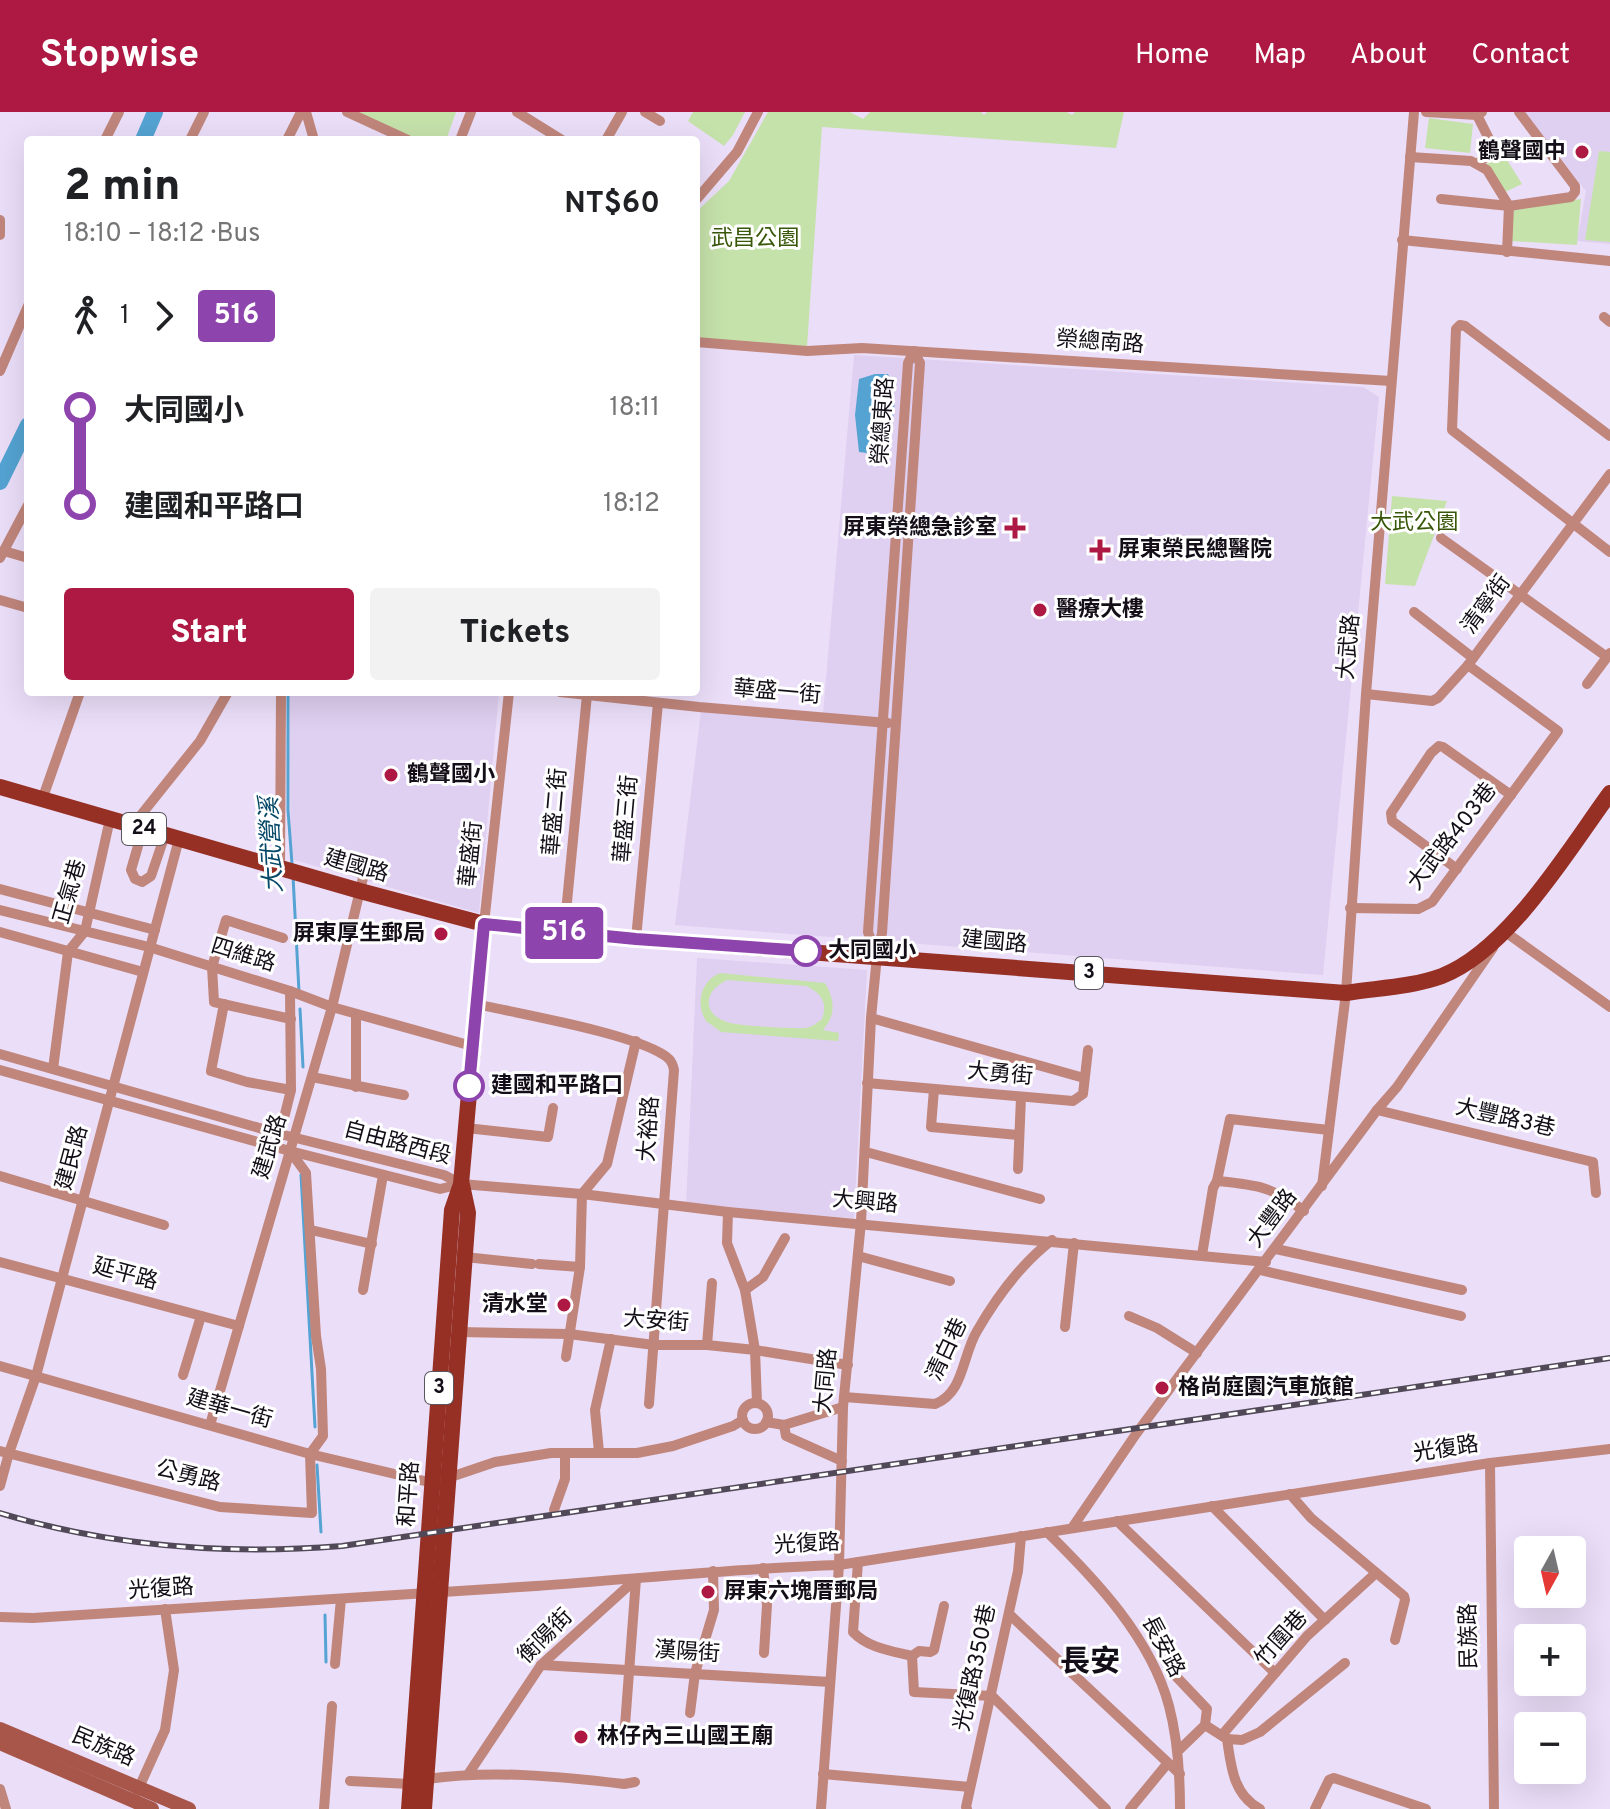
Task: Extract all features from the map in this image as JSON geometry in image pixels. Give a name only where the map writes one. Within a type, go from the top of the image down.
[{"type":"main road","name":"建國路","points":[[0,787],[288,871],[362,885],[484,924],[636,939],[1346,993],[1420,982],[1444,975],[1473,959],[1504,931],[1532,899],[1610,793]]},
{"type":"main road","name":"和平路","points":[[409,1809],[418,1781],[441,1481],[452,1210],[461,1184],[484,924]]},
{"type":"main road","name":"和平路","points":[[441,1481],[459,1332],[468,1213],[461,1184]]},
{"type":"main road","name":"和平路","points":[[418,1781],[424,1809]]},
{"type":"street","points":[[107,136],[119,112]]},
{"type":"street","points":[[192,136],[204,112]]},
{"type":"street","points":[[289,136],[303,112]]},
{"type":"street","points":[[303,112],[312,136]]},
{"type":"street","points":[[347,112],[399,136]]},
{"type":"street","points":[[462,136],[471,112]]},
{"type":"street","points":[[517,112],[556,136]]},
{"type":"street","points":[[608,136],[622,112]]},
{"type":"street","points":[[645,112],[660,121]]},
{"type":"street","points":[[700,195],[737,152],[758,112]]},
{"type":"street","name":"大武路","points":[[1322,1186],[1346,993],[1366,694],[1414,112]]},
{"type":"street","points":[[1426,112],[1480,114],[1491,143],[1490,154],[1478,163]]},
{"type":"street","points":[[1441,199],[1509,206],[1571,197],[1575,186],[1519,112]]},
{"type":"street","points":[[1410,157],[1478,163],[1487,170],[1509,206],[1507,252]]},
{"type":"street","points":[[0,220],[0,235]]},
{"type":"street","points":[[1402,240],[1610,261]]},
{"type":"street","points":[[0,371],[24,315]]},
{"type":"street","points":[[1610,436],[1460,325],[1455,334],[1452,430],[1610,552]]},
{"type":"street","name":"榮總南路","points":[[700,342],[807,351],[862,348],[1391,381]]},
{"type":"street","name":"榮總東路","points":[[877,956],[868,932],[908,363],[914,351]]},
{"type":"street","name":"榮總東路","points":[[877,956],[882,933],[916,439],[920,363],[914,351]]},
{"type":"street","points":[[903,439],[916,439]]},
{"type":"street","name":"清寧街","points":[[1366,694],[1432,701],[1438,698],[1471,662],[1519,593],[1610,474]]},
{"type":"street","points":[[24,513],[2,554],[24,557]]},
{"type":"street","points":[[1441,538],[1608,655],[1587,684]]},
{"type":"street","points":[[0,600],[24,607]]},
{"type":"street","points":[[1414,612],[1471,662]]},
{"type":"street","points":[[888,655],[900,656]]},
{"type":"street","name":"大武路403巷","points":[[1350,908],[1426,908],[1558,731],[1471,662]]},
{"type":"street","points":[[42,800],[79,696]]},
{"type":"street","points":[[172,837],[151,876],[142,882],[132,875],[138,846],[131,833],[133,825],[200,741],[226,696]]},
{"type":"street","points":[[281,696],[288,871]]},
{"type":"street","name":"華盛街","points":[[484,924],[509,696]]},
{"type":"street","name":"華盛二街","points":[[564,933],[587,696]]},
{"type":"street","name":"華盛一街","points":[[596,696],[895,723]]},
{"type":"street","name":"華盛三街","points":[[636,939],[658,703]]},
{"type":"street","points":[[1457,869],[1392,821],[1391,813],[1431,753],[1439,746],[1511,795]]},
{"type":"street","points":[[877,812],[889,813]]},
{"type":"street","name":"正氣巷","points":[[53,1069],[68,952],[85,931],[110,819]]},
{"type":"street","name":"建民路","points":[[0,1486],[4,1452],[36,1376],[155,930],[172,837]]},
{"type":"street","name":"建武路","points":[[210,1425],[332,1007],[362,885]]},
{"type":"street","points":[[0,889],[155,930]]},
{"type":"street","name":"四維路","points":[[0,910],[149,947],[356,1015],[472,1046]]},
{"type":"street","points":[[283,938],[226,920],[212,967],[214,1002],[291,1019]]},
{"type":"street","points":[[1504,931],[1610,1007]]},
{"type":"street","name":"大豐路","points":[[1072,1528],[1136,1434],[1397,1087],[1504,931]]},
{"type":"street","points":[[0,932],[143,972]]},
{"type":"street","name":"大同路","points":[[821,1809],[839,1565],[844,1402],[861,1222],[877,956]]},
{"type":"street","points":[[277,1147],[291,1090],[291,1019],[296,993]]},
{"type":"street","points":[[224,1004],[211,1071],[291,1090]]},
{"type":"street","name":"大裕路","points":[[476,1004],[636,1041],[668,1058],[674,1070],[649,1404]]},
{"type":"street","points":[[356,1015],[356,1087]]},
{"type":"street","points":[[871,1018],[1084,1078],[1088,1050]]},
{"type":"street","points":[[566,1357],[580,1267],[582,1194],[607,1164],[636,1041]]},
{"type":"street","name":"自由路西段","points":[[0,1054],[280,1134],[444,1175],[461,1184]]},
{"type":"street","name":"自由路西段","points":[[0,1070],[383,1175],[440,1189],[461,1184]]},
{"type":"street","points":[[312,1077],[404,1095]]},
{"type":"street","name":"大勇街","points":[[867,1083],[1073,1101],[1083,1094],[1084,1078]]},
{"type":"street","points":[[934,1089],[931,1127],[1019,1135]]},
{"type":"street","points":[[1018,1169],[1021,1097]]},
{"type":"street","points":[[466,1128],[548,1137],[553,1108]]},
{"type":"street","name":"大豐路3巷","points":[[1377,1110],[1593,1162],[1596,1193]]},
{"type":"street","points":[[1202,1255],[1213,1188],[1230,1119],[1329,1130]]},
{"type":"street","points":[[290,1151],[306,1173],[311,1230],[323,1436],[310,1454]]},
{"type":"street","points":[[866,1152],[1040,1199]]},
{"type":"street","points":[[363,1290],[383,1175]]},
{"type":"street","points":[[0,1176],[164,1225]]},
{"type":"street","points":[[1217,1181],[1253,1185],[1281,1193],[1304,1211]]},
{"type":"street","name":"大興路","points":[[461,1184],[582,1194],[728,1212],[1202,1255],[1263,1266],[1461,1316]]},
{"type":"street","points":[[728,1212],[727,1243],[745,1290],[755,1350],[757,1403]]},
{"type":"street","points":[[311,1230],[372,1244]]},
{"type":"street","points":[[745,1290],[763,1277],[785,1238]]},
{"type":"street","name":"清白巷","points":[[844,1402],[935,1404],[946,1400],[956,1388],[975,1334],[1028,1258],[1052,1240]]},
{"type":"street","points":[[1065,1327],[1074,1243]]},
{"type":"street","points":[[1276,1249],[1462,1290]]},
{"type":"street","points":[[858,1256],[950,1281]]},
{"type":"street","points":[[465,1257],[580,1267]]},
{"type":"street","name":"延平路","points":[[0,1262],[239,1326]]},
{"type":"street","points":[[707,1345],[712,1283]]},
{"type":"street","points":[[183,1375],[201,1316]]},
{"type":"street","points":[[1129,1316],[1157,1328],[1197,1353]]},
{"type":"street","name":"大安街","points":[[459,1332],[569,1334],[654,1345],[707,1345],[848,1365]]},
{"type":"street","points":[[599,1452],[595,1410],[611,1339]]},
{"type":"street","name":"建華一街","points":[[0,1366],[310,1454],[441,1481]]},
{"type":"street","points":[[766,1422],[784,1425],[844,1402]]},
{"type":"street","points":[[441,1481],[495,1462],[565,1453],[637,1453],[673,1446],[733,1426],[743,1420],[745,1408],[757,1403]]},
{"type":"street","points":[[743,1420],[752,1428],[760,1428],[766,1422],[767,1410],[757,1403]]},
{"type":"street","points":[[784,1425],[786,1436],[842,1461]]},
{"type":"street","name":"光復路","points":[[0,1617],[33,1618],[341,1599],[713,1571],[839,1565],[1490,1463],[1610,1449]]},
{"type":"street","name":"公勇路","points":[[4,1452],[220,1507],[312,1513],[310,1454]]},
{"type":"street","points":[[554,1510],[565,1479],[565,1453]]},
{"type":"street","name":"民族路","points":[[1490,1463],[1494,1809]]},
{"type":"street","points":[[1290,1494],[1311,1518],[1404,1596],[1395,1640]]},
{"type":"street","points":[[1212,1506],[1325,1620]]},
{"type":"street","points":[[1117,1521],[1275,1673]]},
{"type":"street","name":"長安路","points":[[1047,1532],[1094,1579],[1121,1614],[1152,1665],[1168,1704],[1178,1751],[1180,1809]]},
{"type":"street","name":"光復路350巷","points":[[966,1808],[1018,1571],[1021,1536]]},
{"type":"street","points":[[858,1562],[853,1632],[861,1640],[891,1652],[912,1656],[919,1651],[930,1652],[934,1650],[944,1606]]},
{"type":"street","points":[[763,1568],[767,1605],[764,1653]]},
{"type":"street","points":[[690,1713],[695,1673],[714,1610],[713,1571]]},
{"type":"street","name":"竹圍巷","points":[[1224,1737],[1307,1636],[1376,1573]]},
{"type":"street","points":[[624,1739],[636,1579]]},
{"type":"street","name":"衡陽街","points":[[469,1773],[541,1665],[636,1579]]},
{"type":"street","points":[[335,1664],[341,1599]]},
{"type":"street","points":[[136,1794],[165,1730],[174,1670],[165,1609]]},
{"type":"street","points":[[1009,1614],[1180,1774]]},
{"type":"street","points":[[912,1656],[914,1692],[992,1696],[1106,1809]]},
{"type":"street","points":[[1205,1725],[1224,1737],[1242,1740],[1260,1732],[1345,1663]]},
{"type":"street","name":"漢陽街","points":[[541,1665],[830,1682]]},
{"type":"street","points":[[1169,1669],[1207,1709],[1205,1725],[1178,1751]]},
{"type":"street","points":[[324,1809],[332,1706]]},
{"type":"street","name":"民族路","points":[[0,1729],[136,1794],[152,1809]]},
{"type":"street","points":[[1224,1737],[1240,1792],[1260,1809]]},
{"type":"street","name":"民族路","points":[[0,1743],[136,1794],[189,1809]]},
{"type":"street","points":[[1130,1809],[1167,1764]]},
{"type":"street","points":[[350,1781],[418,1781],[469,1773],[547,1775],[624,1784],[635,1782]]},
{"type":"street","points":[[823,1774],[970,1787]]},
{"type":"street","points":[[1315,1809],[1329,1780],[1334,1778],[1426,1809]]},
{"type":"street","points":[[0,1789],[6,1809]]},
{"type":"shaded area","name":"鶴聲國中","points":[[1523,112],[1610,112],[1610,244],[1577,241],[1586,191]]},
{"type":"shaded area","name":"屏東榮民總醫院","points":[[854,355],[1363,387],[1379,397],[1323,975],[675,925],[702,703],[823,714]]},
{"type":"shaded area","name":"鶴聲國小","points":[[289,696],[499,696],[479,913],[291,859]]},
{"type":"shaded area","name":"大同國小","points":[[697,958],[867,970],[854,1218],[686,1207]]},
{"type":"green space","points":[[343,112],[456,112],[447,136],[396,136]]},
{"type":"green space","points":[[693,112],[745,112],[724,146],[688,121]]},
{"type":"green space","name":"武昌公園","points":[[768,112],[850,112],[863,119],[870,112],[981,112],[984,115],[987,112],[1067,112],[1072,115],[1075,112],[1124,112],[1116,148],[822,127],[807,347],[700,339],[700,208],[729,181]]},
{"type":"green space","points":[[1429,118],[1473,124],[1470,153],[1425,148]]},
{"type":"green space","points":[[1599,151],[1610,152],[1610,242],[1585,240]]},
{"type":"green space","points":[[1504,155],[1522,184],[1503,193],[1486,164]]},
{"type":"green space","points":[[1581,199],[1577,245],[1510,241],[1514,208]]},
{"type":"green space","name":"大武公園","points":[[1392,496],[1447,501],[1415,586],[1385,584]]},
{"type":"green space","points":[[720,973],[825,983],[833,1007],[823,1030],[839,1033],[838,1041],[721,1032],[706,1021],[701,1007],[704,987]],"holes":[[[727,980],[806,986],[816,992],[824,1003],[822,1019],[806,1028],[730,1023],[710,1009],[713,990]]]},
{"type":"water","points":[[888,374],[894,405],[890,427],[875,454],[859,452],[855,415],[859,379]]},
{"type":"waterway","points":[[145,136],[155,112]]},
{"type":"waterway","points":[[0,482],[24,433]]},
{"type":"waterway","name":"大武營溪","points":[[288,696],[288,810],[292,864]]},
{"type":"waterway","name":"大武營溪","points":[[293,876],[299,992]]},
{"type":"waterway","name":"大武營溪","points":[[300,1009],[303,1067]]},
{"type":"waterway","name":"大武營溪","points":[[301,1175],[315,1427]]},
{"type":"waterway","name":"大武營溪","points":[[317,1465],[321,1532]]},
{"type":"waterway","name":"大武營溪","points":[[325,1615],[326,1662]]},
{"type":"railway","points":[[0,1513],[85,1534],[170,1546],[256,1549],[342,1546],[1610,1358]]},
{"type":"bus line","name":"516","points":[[469,1086],[484,924],[806,951]]},
{"type":"place","name":"鶴聲國中","points":[[1582,152]]},
{"type":"place","name":"屏東榮總急診室","points":[[1015,528]]},
{"type":"place","name":"屏東榮民總醫院","points":[[1100,550]]},
{"type":"place","name":"醫療大樓","points":[[1040,610]]},
{"type":"place","name":"鶴聲國小","points":[[391,775]]},
{"type":"place","name":"屏東厚生郵局","points":[[441,934]]},
{"type":"place","name":"大同國小","points":[[806,951]]},
{"type":"place","name":"建國和平路口","points":[[469,1086]]},
{"type":"place","name":"清水堂","points":[[564,1305]]},
{"type":"place","name":"格尚庭園汽車旅館","points":[[1162,1388]]},
{"type":"place","name":"屏東六塊厝郵局","points":[[708,1592]]},
{"type":"place","name":"林仔內三山國王廟","points":[[581,1737]]},
{"type":"district","name":"長安","points":[[1090,1663]]}]
